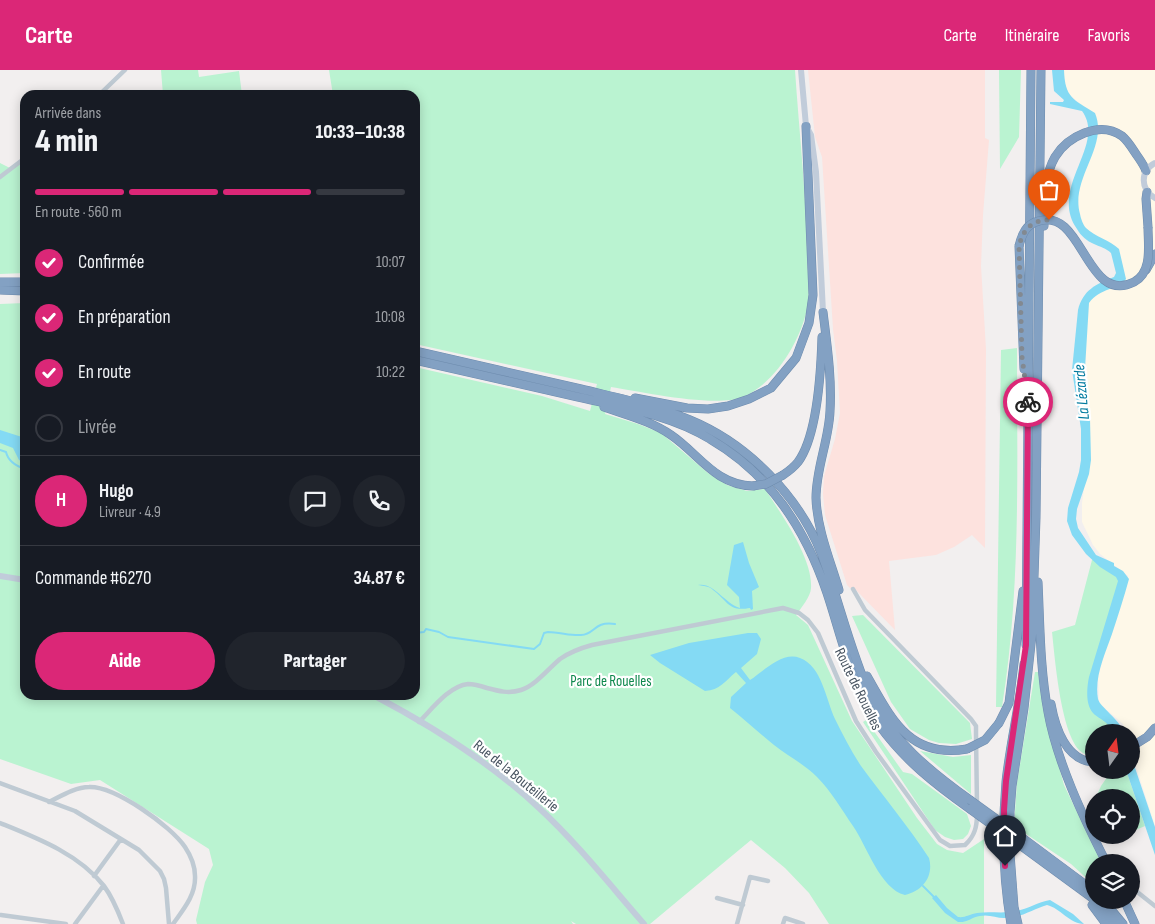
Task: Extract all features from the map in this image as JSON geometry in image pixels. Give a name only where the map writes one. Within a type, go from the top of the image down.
[{"type":"highway","points":[[1011,924],[1004,852],[1004,810],[1006,781],[1026,645],[1031,70]]},
{"type":"highway","points":[[1018,924],[1014,906],[1010,854],[1010,812],[1031,644],[1036,518],[1041,70]]},
{"type":"highway","points":[[569,386],[686,408],[708,408],[728,406],[748,400],[771,388],[784,374],[796,358],[802,344],[809,323],[813,295],[806,126]]},
{"type":"highway","points":[[1038,328],[1046,181],[1049,169],[1062,148],[1069,141],[1087,132],[1109,131],[1121,136],[1131,147],[1146,171]]},
{"type":"highway","points":[[1144,273],[1148,254],[1146,195]]},
{"type":"highway","points":[[1148,227],[1149,216],[1155,207]]},
{"type":"highway","points":[[1028,397],[1022,357],[1019,246],[1026,228],[1034,222],[1042,220],[1056,221],[1067,228],[1096,272],[1111,284],[1125,285],[1137,280],[1144,273],[1155,254]]},
{"type":"highway","points":[[0,282],[20,282]]},
{"type":"highway","points":[[0,290],[20,290]]},
{"type":"highway","points":[[824,312],[830,378],[830,411],[828,434],[818,478],[816,506],[842,600],[853,651],[892,719],[905,733],[919,743],[945,751],[967,749],[985,740],[999,723],[1009,703],[1019,614],[1027,567]]},
{"type":"highway","points":[[564,393],[657,426],[672,436],[719,476],[741,485],[766,484],[784,475],[798,462],[808,440],[819,384],[824,312]]},
{"type":"highway","points":[[420,352],[649,406],[690,420],[732,443],[763,469],[790,499],[808,527],[821,554],[853,651],[871,695],[894,732],[915,757],[970,805],[1091,897],[1115,924]]},
{"type":"highway","points":[[420,361],[642,411],[688,427],[727,449],[743,461],[783,503],[802,532],[814,556],[847,660],[863,698],[878,724],[911,763],[938,786],[1020,836],[1085,884]]},
{"type":"highway","points":[[1036,518],[1040,642],[1048,715],[1085,822],[1102,854]]},
{"type":"highway","points":[[1040,642],[1052,708],[1061,734],[1072,754],[1085,761]]},
{"type":"highway","points":[[1140,742],[1155,728]]},
{"type":"highway","points":[[1063,875],[1094,907],[1106,924]]},
{"type":"highway","points":[[1111,909],[1124,924]]},
{"type":"highway","points":[[1128,909],[1135,924]]},
{"type":"street","points":[[104,90],[125,70]]},
{"type":"street","points":[[800,70],[806,126],[811,135],[816,172],[824,312]]},
{"type":"street","points":[[0,177],[20,162]]},
{"type":"street","points":[[1155,163],[1146,171],[1144,180],[1146,195],[1155,198]]},
{"type":"street","points":[[0,576],[20,579]]},
{"type":"street","name":"Route de Rouelles","points":[[420,722],[447,694],[458,687],[468,684],[508,692],[520,690],[529,686],[562,658],[576,650],[592,645],[783,608],[800,614],[808,620],[818,633],[856,721],[936,836],[950,846],[965,844],[972,838],[977,824],[976,726],[865,610],[853,589]]},
{"type":"street","name":"Rue de la Bouteillerie","points":[[382,700],[475,757],[538,807],[561,830],[644,924]]},
{"type":"street","points":[[0,784],[75,812],[139,850],[160,871],[166,888],[171,924]]},
{"type":"street","points":[[49,802],[79,788],[98,788],[141,809],[184,845],[194,865],[195,877],[191,896],[171,924]]},
{"type":"street","points":[[0,823],[65,853],[94,876],[115,905],[123,924]]},
{"type":"street","points":[[94,876],[121,839]]},
{"type":"street","points":[[738,924],[750,877],[768,881]]},
{"type":"street","points":[[75,924],[103,886]]},
{"type":"street","points":[[1140,894],[1153,904]]},
{"type":"street","points":[[716,898],[743,905]]},
{"type":"street","points":[[1,914],[66,924]]},
{"type":"street","points":[[783,924],[785,918],[803,924]]},
{"type":"shaded area","points":[[808,70],[985,70],[985,138],[989,140],[981,266],[986,349],[985,548],[972,535],[954,547],[936,555],[889,561],[895,630],[855,589],[847,585],[825,515],[824,476],[835,439],[840,413],[822,157],[815,137]]},
{"type":"shaded area","name":"La Lézarde","points":[[1061,70],[1155,70],[1155,826],[1140,779],[1140,724],[1123,724],[1099,703],[1098,676],[1128,576],[1100,554],[1093,545],[1082,522],[1082,503],[1088,459],[1080,375],[1085,299],[1119,277],[1115,250],[1084,232],[1074,204],[1091,148],[1093,119],[1060,86]]},
{"type":"green space","points":[[161,70],[198,70],[199,77],[239,71],[241,90],[163,90]]},
{"type":"green space","name":"Parc de Rouelles","points":[[329,70],[795,70],[809,291],[805,317],[786,358],[766,381],[743,397],[731,400],[697,400],[611,387],[605,414],[661,433],[708,473],[727,485],[747,491],[765,489],[795,537],[807,563],[811,588],[809,595],[796,615],[808,625],[852,721],[917,818],[937,844],[947,850],[963,853],[984,839],[984,924],[829,924],[809,893],[785,868],[751,840],[650,924],[576,924],[571,921],[573,924],[197,924],[196,920],[205,882],[213,865],[209,849],[100,780],[71,784],[0,759],[0,304],[20,303],[20,700],[420,700],[420,368],[542,396],[590,411],[597,384],[420,345],[420,90],[332,90]]},
{"type":"green space","points":[[999,70],[1021,70],[1019,137],[1000,169]]},
{"type":"green space","points":[[20,162],[20,273],[0,274],[0,163],[10,168]]},
{"type":"green space","points":[[1017,348],[1017,528],[1015,573],[1008,663],[1002,707],[996,707],[1001,350]]},
{"type":"green space","points":[[1099,558],[1123,574],[1094,675],[1095,702],[1108,724],[1085,724],[1085,754],[1075,745],[1064,716],[1057,678],[1052,632],[1075,625],[1092,560]]},
{"type":"green space","points":[[863,615],[970,723],[972,739],[956,744],[939,743],[929,740],[910,729],[891,702],[852,616]]},
{"type":"green space","points":[[1035,672],[1038,672],[1043,709],[1064,785],[1085,829],[1085,844],[1092,844],[1097,854],[1085,854],[1085,877],[1071,864],[1014,826],[1017,783]]},
{"type":"green space","points":[[866,720],[903,772],[912,774],[967,814],[971,826],[968,834],[963,839],[954,840],[945,837],[935,830],[863,722]]},
{"type":"green space","points":[[920,751],[953,757],[971,755],[971,794]]},
{"type":"green space","points":[[1106,779],[1129,779],[1132,789],[1100,789]]},
{"type":"green space","points":[[1140,811],[1145,826],[1140,828]]},
{"type":"water","points":[[1052,70],[1064,70],[1068,92],[1076,101],[1095,113],[1098,126],[1097,138],[1080,188],[1078,201],[1080,214],[1086,228],[1119,249],[1126,279],[1119,285],[1098,294],[1089,303],[1084,385],[1090,419],[1091,460],[1089,474],[1077,509],[1076,519],[1078,528],[1096,555],[1114,563],[1114,566],[1123,571],[1129,579],[1101,666],[1097,691],[1099,702],[1120,724],[1107,724],[1093,713],[1090,709],[1087,695],[1089,677],[1118,581],[1116,577],[1100,567],[1086,554],[1072,535],[1067,521],[1068,508],[1081,460],[1081,429],[1072,370],[1078,310],[1083,297],[1091,289],[1101,282],[1114,277],[1116,273],[1111,253],[1082,236],[1070,214],[1069,198],[1072,183],[1088,138],[1088,124],[1082,111],[1050,104],[1050,102],[1063,102],[1064,100],[1054,91]]},
{"type":"water","points":[[0,430],[20,436],[20,460],[13,448],[0,443]]},
{"type":"water","points":[[743,542],[759,587],[752,591],[753,609],[751,610],[750,608],[743,609],[733,607],[712,589],[698,585],[704,585],[709,587],[714,590],[729,602],[740,608],[739,597],[727,585],[734,545]]},
{"type":"water","points":[[757,633],[761,639],[757,654],[741,668],[750,680],[773,663],[786,657],[800,658],[813,668],[822,684],[835,719],[857,760],[929,858],[930,871],[928,877],[926,882],[917,890],[905,895],[896,891],[888,884],[881,876],[853,826],[822,782],[807,768],[774,745],[730,708],[731,697],[746,683],[736,672],[718,687],[705,691],[650,655],[689,643]]},
{"type":"water","points":[[1129,779],[1139,779],[1155,827],[1155,855],[1140,811],[1140,789],[1132,789]]},
{"type":"water","points":[[936,895],[958,917],[982,912],[1016,911],[1050,900],[1073,914],[1084,924],[1070,919],[1047,905],[1010,918],[983,916],[958,922],[945,913],[932,898]]},
{"type":"waterway","points":[[0,450],[6,452],[13,463],[20,466]]},
{"type":"waterway","points":[[420,632],[424,632],[426,629],[439,632],[448,637],[534,649],[540,644],[544,633],[581,635],[603,624],[615,624]]},
{"type":"waterway","points":[[923,886],[935,898]]},
{"type":"way so far","points":[[1028,402],[1022,357],[1019,246],[1026,228],[1034,222],[1049,220]]},
{"type":"route","points":[[1005,866],[1004,810],[1006,781],[1024,669],[1027,627],[1028,402]]}]
